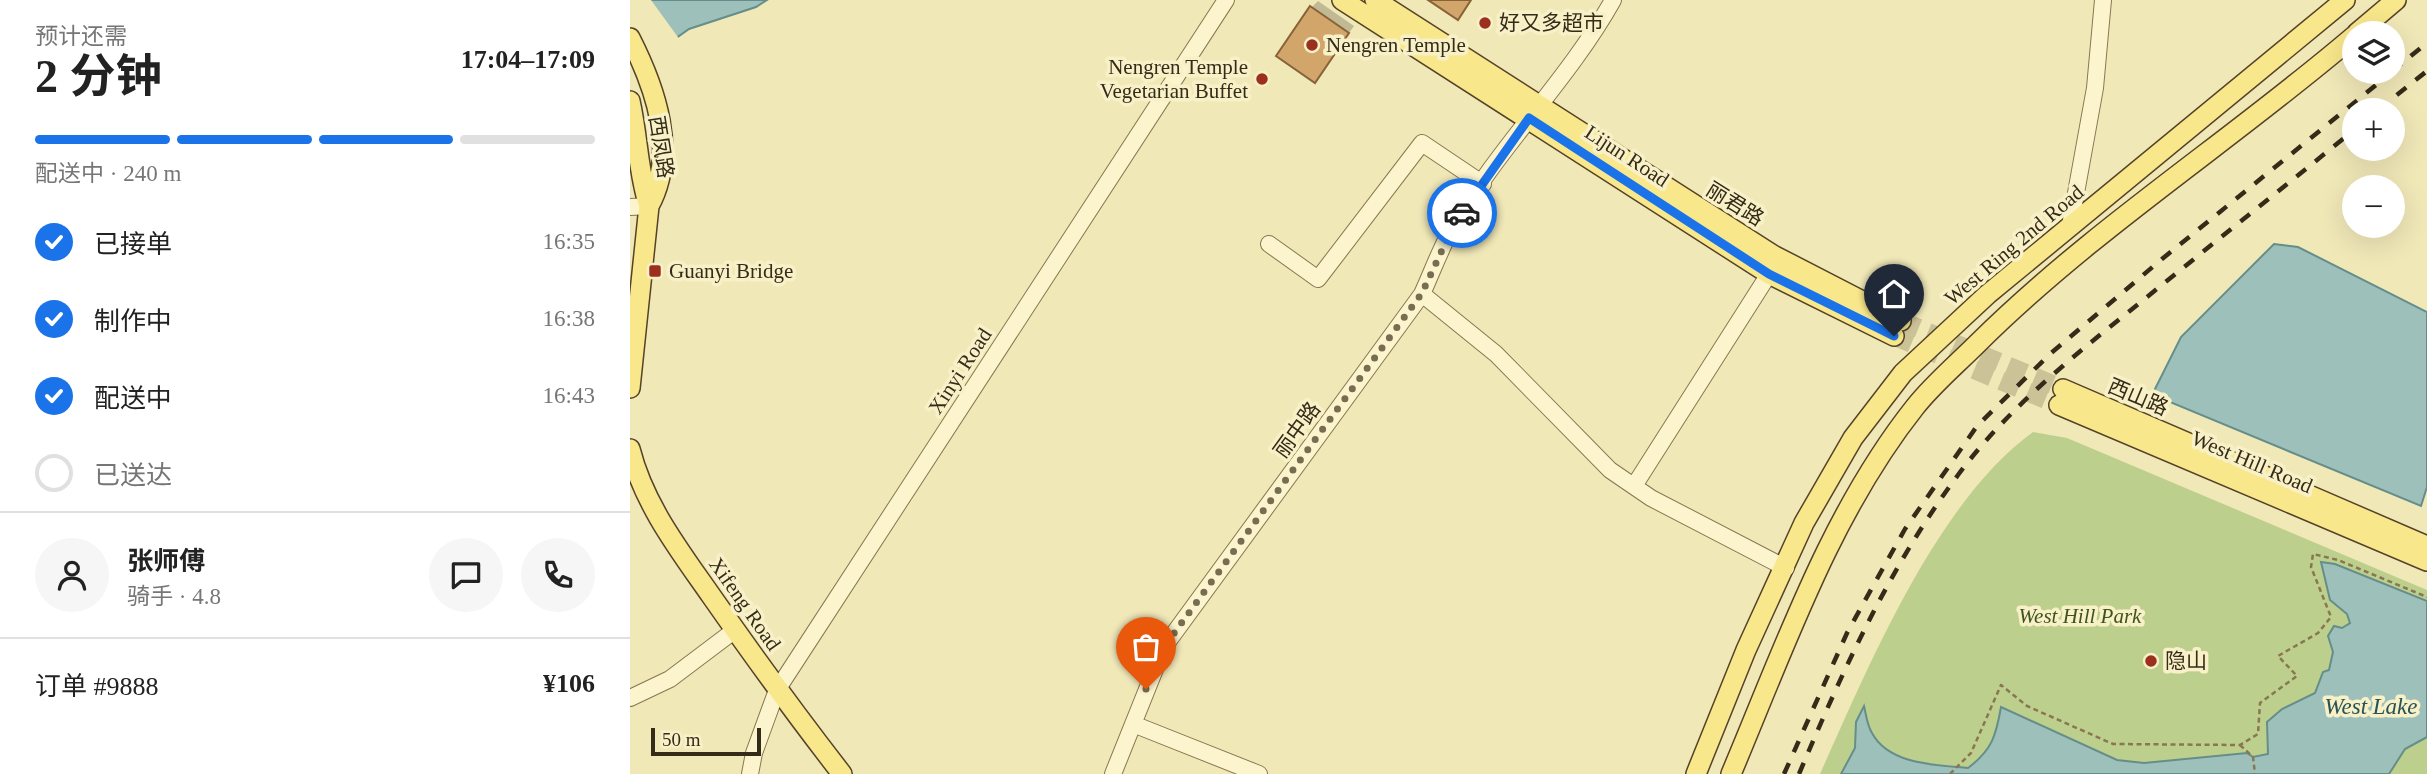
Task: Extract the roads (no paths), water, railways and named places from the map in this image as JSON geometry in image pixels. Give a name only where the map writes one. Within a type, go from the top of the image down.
[{"type":"main road","name":"Lijun Road","points":[[1342,0],[1535,111],[1769,274],[1897,328]]},
{"type":"main road","name":"丽君路","points":[[1375,0],[1535,111],[1897,328]]},
{"type":"main road","name":"West Ring 2nd Road","points":[[1696,774],[1746,650],[1786,568],[1804,523],[1853,438],[1903,373],[1988,294],[2345,0]]},
{"type":"main road","points":[[2371,21],[2396,0]]},
{"type":"main road","name":"西凤路","points":[[630,38],[653,92],[662,131],[661,185],[640,207]]},
{"type":"main road","points":[[1731,774],[1801,608],[1854,497],[1916,405],[2008,314],[2063,265],[2290,91],[2342,46]]},
{"type":"main road","name":"西凤路","points":[[630,101],[638,134],[640,207]]},
{"type":"main road","points":[[630,388],[640,207]]},
{"type":"main road","name":"西山路","points":[[2061,397],[2427,546]]},
{"type":"main road","name":"West Hill Road","points":[[2061,397],[2427,561]]},
{"type":"main road","name":"Xifeng Road","points":[[630,449],[648,500],[777,690],[842,774]]},
{"type":"street","name":"Xinyi Road","points":[[750,774],[754,754],[777,690],[1226,0]]},
{"type":"street","name":"丽中路","points":[[1113,774],[1164,647],[1422,293],[1452,229],[1535,111],[1573,65],[1613,0]]},
{"type":"street","points":[[2070,226],[2095,88],[2103,0]]},
{"type":"street","points":[[1269,244],[1318,279],[1422,143],[1483,184]]},
{"type":"street","points":[[1634,486],[1769,274]]},
{"type":"street","points":[[1422,293],[1496,354],[1610,470],[1634,486],[1786,568]]},
{"type":"street","points":[[630,698],[670,679],[735,630]]},
{"type":"street","points":[[1133,724],[1259,774]]},
{"type":"water","points":[[630,0],[767,0],[756,7],[689,29],[630,71]]},
{"type":"water","points":[[2274,244],[2298,247],[2427,312],[2427,487],[2421,506],[2165,400],[2154,391],[2181,337]]},
{"type":"water","name":"West Lake","points":[[2321,562],[2335,564],[2427,601],[2427,737],[2405,749],[2389,774],[1841,774],[1855,748],[1856,722],[1864,706],[1872,733],[1890,752],[1915,761],[1942,766],[1968,768],[1983,755],[1995,734],[2001,707],[2117,760],[2144,763],[2247,753],[2253,757],[2268,754],[2267,722],[2282,709],[2315,693],[2323,672],[2329,670],[2333,652],[2328,636],[2334,626],[2342,628],[2350,623],[2347,614],[2330,600]]},
{"type":"tunnel","points":[[1901,321],[2063,389]]},
{"type":"tunnel","points":[[1894,336],[2059,405]]},
{"type":"railway","points":[[2405,61],[2427,43]]},
{"type":"railway","points":[[2393,98],[2427,71]]},
{"type":"railway","points":[[1784,774],[1847,633],[1873,586],[1905,529],[1977,426],[2050,354],[2377,84]]},
{"type":"railway","points":[[1799,774],[1833,696],[1889,582],[1933,510],[1978,449],[2023,402],[2071,359],[2342,140]]},
{"type":"place","name":"好又多超市","points":[[1485,23]]},
{"type":"place","name":"Nengren Temple","points":[[1312,45]]},
{"type":"place","name":"Nengren Temple Vegetarian Buffet","points":[[1262,79]]},
{"type":"place","name":"Guanyi Bridge","points":[[655,271]]},
{"type":"place","name":"隐山","points":[[2151,661]]},
{"type":"park label","name":"West Hill Park","points":[[2080,616]]}]
